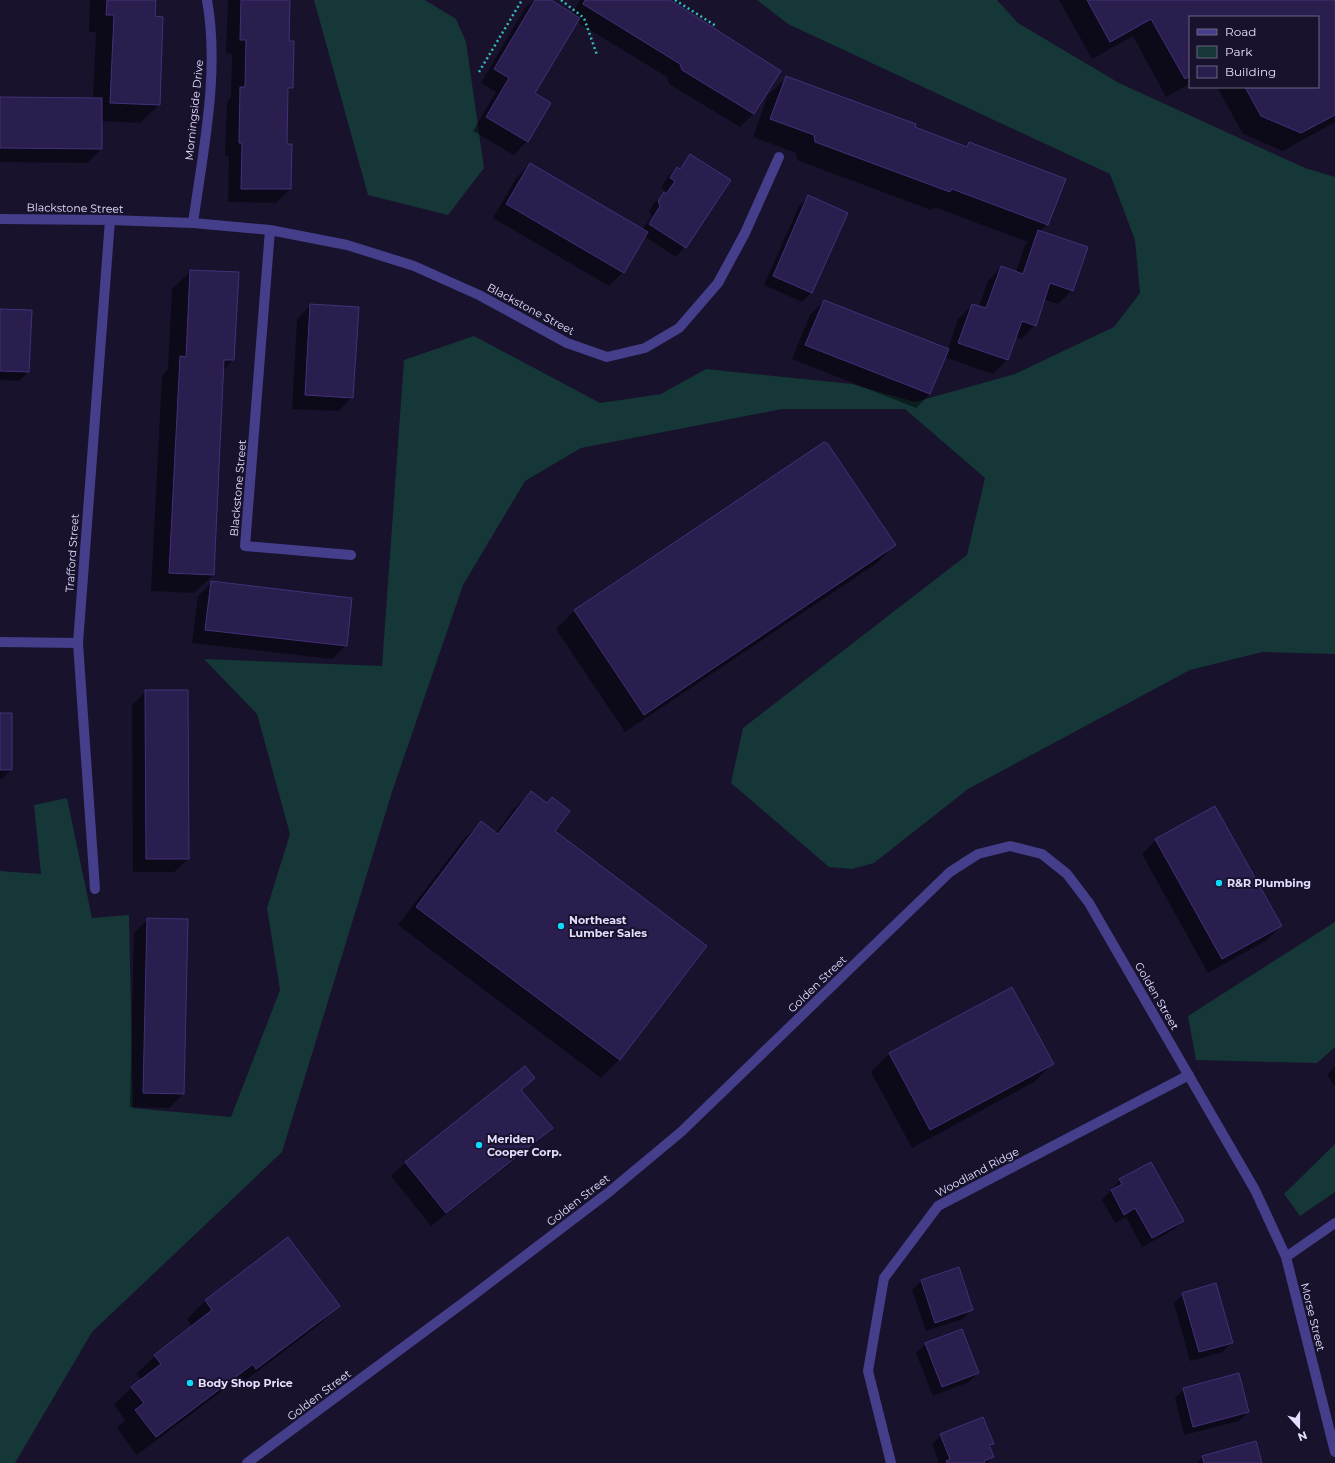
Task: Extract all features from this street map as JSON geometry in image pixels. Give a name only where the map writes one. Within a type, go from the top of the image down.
[{"type":"street","name":"Morningside Drive","points":[[193,223],[207,120],[212,66],[211,20],[207,0]]},
{"type":"street","name":"Blackstone Street","points":[[0,219],[110,220],[193,223],[270,230],[347,245],[414,266],[479,295],[567,343],[607,357],[645,348],[679,328],[718,283],[745,233],[779,157]]},
{"type":"street","name":"Trafford Street","points":[[95,889],[78,643],[110,220]]},
{"type":"street","name":"Blackstone Street","points":[[270,230],[245,546],[351,555]]},
{"type":"street","points":[[0,642],[78,643]]},
{"type":"street","name":"Golden Street","points":[[247,1463],[465,1302],[609,1192],[681,1132],[950,872],[978,854],[1010,846],[1042,854],[1067,874],[1089,903],[1254,1190],[1286,1258]]},
{"type":"street","name":"Woodland Ridge","points":[[891,1463],[868,1371],[884,1278],[938,1206],[1189,1075]]},
{"type":"street","points":[[1286,1258],[1335,1223]]},
{"type":"street","name":"Morse Street","points":[[1286,1258],[1335,1452]]},
{"type":"path","points":[[479,72],[522,0]]},
{"type":"path","points":[[561,0],[584,18],[598,55]]},
{"type":"path","points":[[675,0],[716,26]]},
{"type":"green space","points":[[314,0],[425,0],[456,19],[466,42],[484,168],[448,215],[368,195]]},
{"type":"green space","points":[[757,0],[997,0],[1018,23],[1119,83],[1305,168],[1335,177],[1335,654],[1262,652],[1190,670],[968,789],[874,863],[852,869],[829,867],[731,783],[743,728],[967,555],[985,478],[905,409],[782,409],[581,448],[525,481],[463,585],[392,792],[282,1152],[92,1332],[15,1463],[0,1463],[0,871],[41,874],[34,805],[67,798],[92,918],[129,915],[133,1108],[231,1117],[280,990],[267,908],[290,834],[257,714],[204,659],[382,666],[404,360],[474,336],[600,403],[661,394],[706,369],[852,384],[915,402],[1015,374],[1114,327],[1140,293],[1135,240],[1110,174],[788,24]]},
{"type":"green space","points":[[1335,922],[1335,1047],[1317,1063],[1196,1060],[1188,1016]]},
{"type":"green space","points":[[1335,1144],[1335,1192],[1300,1216],[1284,1194]]},
{"type":"building","points":[[107,0],[156,0],[155,16],[163,17],[160,105],[110,103],[114,15],[106,15]]},
{"type":"building","points":[[241,0],[290,0],[289,41],[294,41],[293,88],[288,88],[287,144],[292,144],[291,189],[241,189],[242,143],[239,143],[240,87],[245,87],[246,40],[240,40]]},
{"type":"building","points":[[535,0],[551,0],[580,18],[535,93],[551,103],[528,142],[486,117],[509,78],[494,69]]},
{"type":"building","points":[[585,0],[670,0],[781,71],[754,114],[682,70],[680,64],[583,4]]},
{"type":"building","points":[[1087,0],[1335,0],[1335,115],[1301,133],[1261,116],[1246,88],[1319,88],[1319,16],[1189,16],[1189,77],[1185,79],[1151,19],[1110,42]]},
{"type":"building","points":[[786,76],[916,124],[915,127],[967,147],[969,142],[1066,179],[1048,225],[952,189],[950,192],[815,142],[814,135],[770,119]]},
{"type":"building","points":[[0,97],[102,98],[102,149],[0,148]]},
{"type":"building","points":[[690,154],[731,180],[686,248],[649,224],[660,206],[658,201],[664,192],[666,194],[675,181],[670,178],[677,167],[680,169]]},
{"type":"building","points":[[530,163],[648,232],[624,273],[506,204]]},
{"type":"building","points":[[808,195],[848,213],[812,293],[773,276]]},
{"type":"building","points":[[1038,230],[1088,247],[1073,291],[1050,283],[1036,326],[1022,321],[1008,360],[958,343],[972,304],[986,308],[1001,266],[1023,274]]},
{"type":"building","points":[[190,270],[239,272],[234,360],[224,360],[214,575],[169,573],[180,356],[186,357]]},
{"type":"building","points":[[824,300],[949,349],[930,394],[805,345]]},
{"type":"building","points":[[310,304],[359,307],[353,398],[305,395]]},
{"type":"building","points":[[0,309],[32,310],[29,372],[0,371]]},
{"type":"building","points":[[824,442],[828,444],[896,545],[644,715],[574,610]]},
{"type":"building","points":[[211,581],[352,598],[347,646],[205,630]]},
{"type":"building","points":[[145,690],[188,690],[189,859],[146,859]]},
{"type":"building","points":[[0,713],[12,713],[12,770],[0,770]]},
{"type":"building","name":"Northeast Lumber Sales","points":[[531,791],[547,803],[552,797],[570,811],[555,831],[707,946],[620,1060],[416,907],[481,821],[498,834]]},
{"type":"building","name":"R&R Plumbing","points":[[1215,806],[1282,926],[1222,959],[1155,839]]},
{"type":"building","points":[[147,918],[188,919],[184,1094],[143,1093]]},
{"type":"building","points":[[1012,987],[1054,1064],[930,1130],[889,1053]]},
{"type":"building","name":"Meriden Cooper Corp.","points":[[525,1066],[535,1078],[521,1090],[553,1128],[446,1213],[405,1162]]},
{"type":"building","points":[[1151,1162],[1184,1221],[1152,1238],[1135,1208],[1124,1215],[1111,1190],[1122,1184],[1119,1179]]},
{"type":"building","points":[[288,1237],[340,1306],[256,1369],[253,1364],[156,1437],[135,1410],[144,1403],[131,1387],[161,1364],[154,1355],[212,1310],[205,1300]]},
{"type":"building","points":[[959,1267],[973,1310],[935,1323],[921,1280]]},
{"type":"building","points":[[1216,1283],[1233,1343],[1199,1352],[1182,1293]]},
{"type":"building","points":[[962,1329],[979,1373],[942,1387],[925,1343]]},
{"type":"building","points":[[1239,1373],[1249,1412],[1193,1427],[1183,1388]]},
{"type":"building","points":[[983,1417],[994,1444],[989,1445],[994,1457],[984,1461],[985,1463],[947,1463],[946,1461],[950,1459],[940,1434]]},
{"type":"building","points":[[1256,1441],[1262,1463],[1204,1463],[1202,1456]]},
{"type":"place","name":"R&R Plumbing","points":[[1219,883]]},
{"type":"place","name":"Northeast Lumber Sales","points":[[561,926]]},
{"type":"place","name":"Meriden Cooper Corp.","points":[[479,1145]]},
{"type":"place","name":"Body Shop Price","points":[[190,1383]]}]
